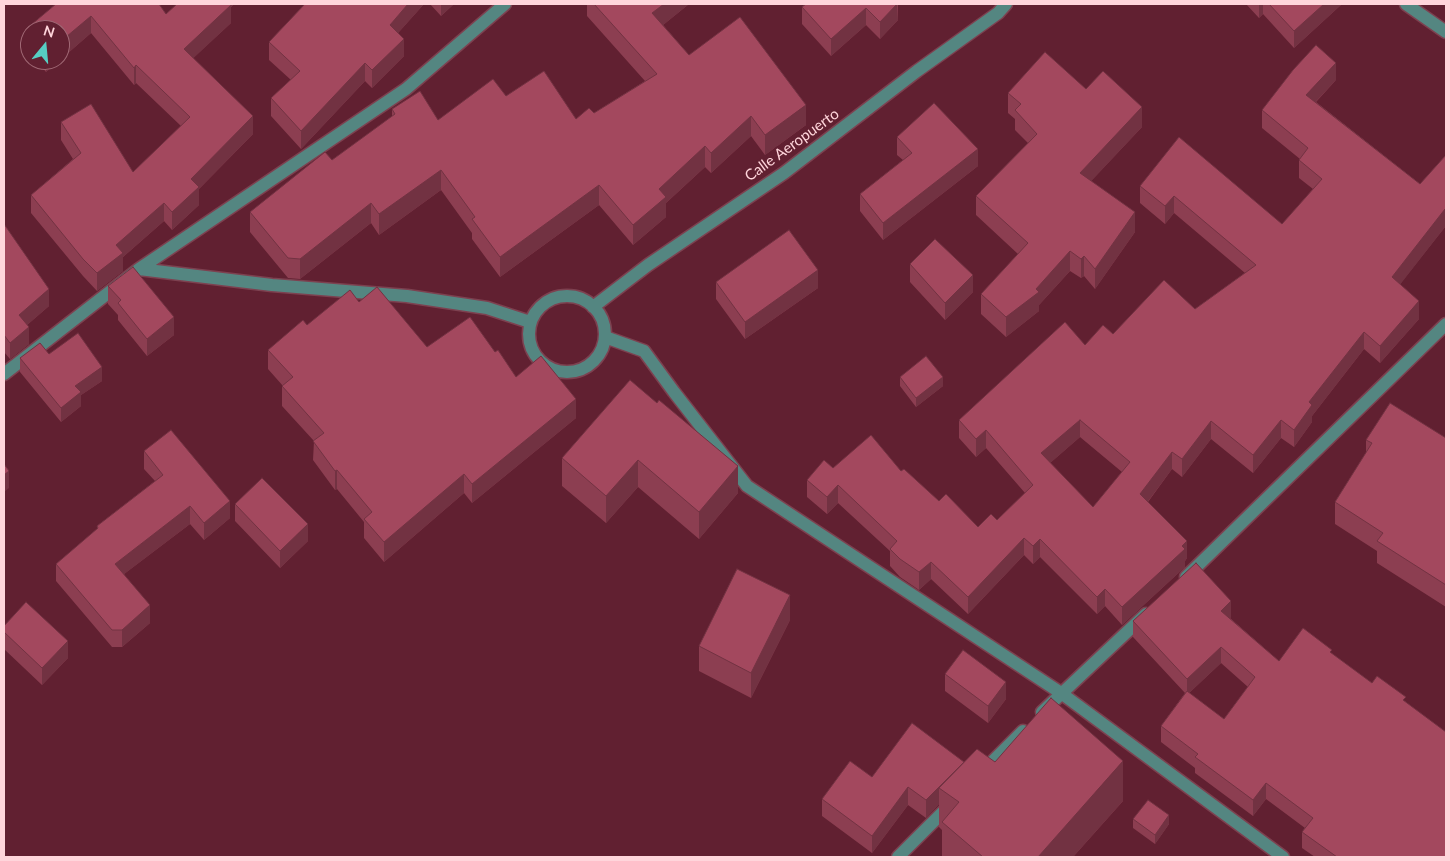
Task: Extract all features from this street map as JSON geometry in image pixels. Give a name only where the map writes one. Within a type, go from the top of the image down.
[{"type":"street","points":[[4,374],[139,269],[406,89],[505,4]]},
{"type":"street","name":"Calle Aeropuerto","points":[[593,307],[648,265],[784,173],[998,13],[1006,4]]},
{"type":"street","points":[[1406,4],[1446,32]]},
{"type":"street","points":[[139,269],[272,285],[407,296],[487,308],[530,322]]},
{"type":"street","points":[[558,297],[577,297],[593,307],[602,321],[605,337],[600,352],[590,365],[575,371],[560,372],[544,365],[534,353],[529,338],[530,322],[541,306],[558,297]]},
{"type":"street","points":[[1177,586],[1446,324]]},
{"type":"street","points":[[605,337],[644,351],[747,486],[1061,693],[1283,857]]},
{"type":"street","points":[[973,782],[1061,693],[1155,606]]},
{"type":"street","points":[[898,857],[959,796]]},
{"type":"building","points":[[56,4],[159,4],[166,14],[177,4],[231,5],[184,49],[253,116],[191,179],[199,187],[172,212],[164,203],[116,245],[123,253],[97,273],[83,259],[31,195],[81,153],[61,122],[91,104],[133,172],[190,117],[136,65],[134,68],[91,16],[70,34],[70,20],[37,20]]},
{"type":"building","points":[[305,4],[408,4],[390,25],[404,39],[372,70],[365,63],[301,131],[271,98],[300,71],[269,42]]},
{"type":"building","points":[[594,4],[664,4],[652,13],[689,55],[740,17],[806,105],[765,135],[751,116],[711,153],[705,146],[659,189],[666,197],[633,225],[599,185],[500,257],[472,219],[475,217],[441,170],[379,214],[371,203],[300,259],[288,258],[250,212],[325,152],[332,160],[395,114],[392,109],[420,91],[438,120],[493,79],[506,96],[544,71],[576,119],[589,108],[594,113],[657,74]]},
{"type":"building","points":[[806,4],[897,4],[880,22],[866,8],[831,39],[802,7]]},
{"type":"building","points":[[1269,4],[1324,4],[1294,31]]},
{"type":"building","points":[[1316,45],[1336,63],[1306,95],[1420,184],[1446,155],[1446,211],[1445,209],[1392,277],[1419,301],[1380,346],[1364,332],[1309,402],[1312,405],[1294,430],[1281,420],[1253,455],[1211,421],[1182,459],[1172,452],[1140,494],[1187,541],[1182,546],[1185,549],[1122,607],[1105,589],[1097,597],[1040,539],[1033,546],[1024,538],[968,597],[931,562],[919,572],[900,559],[890,549],[897,541],[838,485],[827,497],[807,480],[824,460],[833,468],[871,435],[901,471],[904,469],[939,501],[946,494],[978,527],[991,514],[997,520],[1033,485],[986,430],[976,439],[959,420],[1065,322],[1085,345],[1103,325],[1113,334],[1164,280],[1195,309],[1256,265],[1174,196],[1165,206],[1140,186],[1179,137],[1282,224],[1322,179],[1299,160],[1308,148],[1262,110],[1293,70]],"holes":[[[1080,420],[1130,462],[1093,507],[1041,453]]]},
{"type":"building","points":[[1045,52],[1086,89],[1103,71],[1142,107],[1080,173],[1135,212],[1095,269],[1084,256],[1081,259],[1070,251],[1036,289],[1039,292],[1006,317],[981,294],[1028,243],[976,196],[1037,134],[1015,110],[1021,104],[1008,93]]},
{"type":"building","points":[[934,103],[978,149],[883,223],[860,194],[912,153],[897,137]]},
{"type":"building","points":[[4,224],[49,289],[19,315],[29,327],[10,343],[4,335]]},
{"type":"building","points":[[789,230],[818,270],[745,322],[716,282]]},
{"type":"building","points":[[935,239],[973,275],[945,303],[910,264]]},
{"type":"building","points":[[133,267],[174,317],[147,339],[118,303],[121,300],[108,286]]},
{"type":"building","points":[[377,287],[427,347],[470,317],[495,352],[498,350],[516,377],[541,356],[576,399],[472,484],[464,474],[384,542],[364,519],[372,512],[337,470],[335,471],[313,441],[324,433],[282,386],[293,377],[268,350],[303,320],[307,325],[350,290],[359,302]]},
{"type":"building","points":[[78,333],[102,367],[75,386],[81,392],[61,408],[20,358],[40,343],[49,354]]},
{"type":"building","points":[[926,356],[943,377],[916,398],[900,377]]},
{"type":"building","points":[[630,380],[657,403],[659,400],[738,466],[699,512],[638,460],[606,496],[562,458]]},
{"type":"building","points":[[1390,403],[1446,438],[1446,585],[1377,541],[1383,533],[1335,502],[1372,443],[1366,440]]},
{"type":"building","points":[[171,430],[230,501],[204,523],[190,506],[115,564],[150,605],[122,630],[112,630],[56,564],[98,528],[97,526],[163,475],[144,451]]},
{"type":"building","points":[[4,464],[9,471],[4,475]]},
{"type":"building","points":[[262,478],[308,524],[280,551],[235,504]]},
{"type":"building","points":[[1196,563],[1231,601],[1221,611],[1279,661],[1303,628],[1332,650],[1330,652],[1372,683],[1377,676],[1406,697],[1403,700],[1446,732],[1446,857],[1337,857],[1302,832],[1313,818],[1266,783],[1253,800],[1195,757],[1198,754],[1161,726],[1187,691],[1224,719],[1255,677],[1221,647],[1187,679],[1133,621]]},
{"type":"building","points":[[737,569],[790,595],[751,673],[699,646]]},
{"type":"building","points":[[26,602],[68,641],[42,668],[4,632],[4,626]]},
{"type":"building","points":[[963,650],[1006,682],[988,706],[945,674]]},
{"type":"building","points":[[1051,698],[1123,761],[1038,857],[983,857],[942,822],[959,802],[939,788],[977,749],[995,762]]},
{"type":"building","points":[[912,723],[964,762],[926,800],[908,787],[872,836],[822,799],[850,761],[872,777]]},
{"type":"building","points":[[1148,800],[1169,815],[1155,835],[1133,819]]}]
